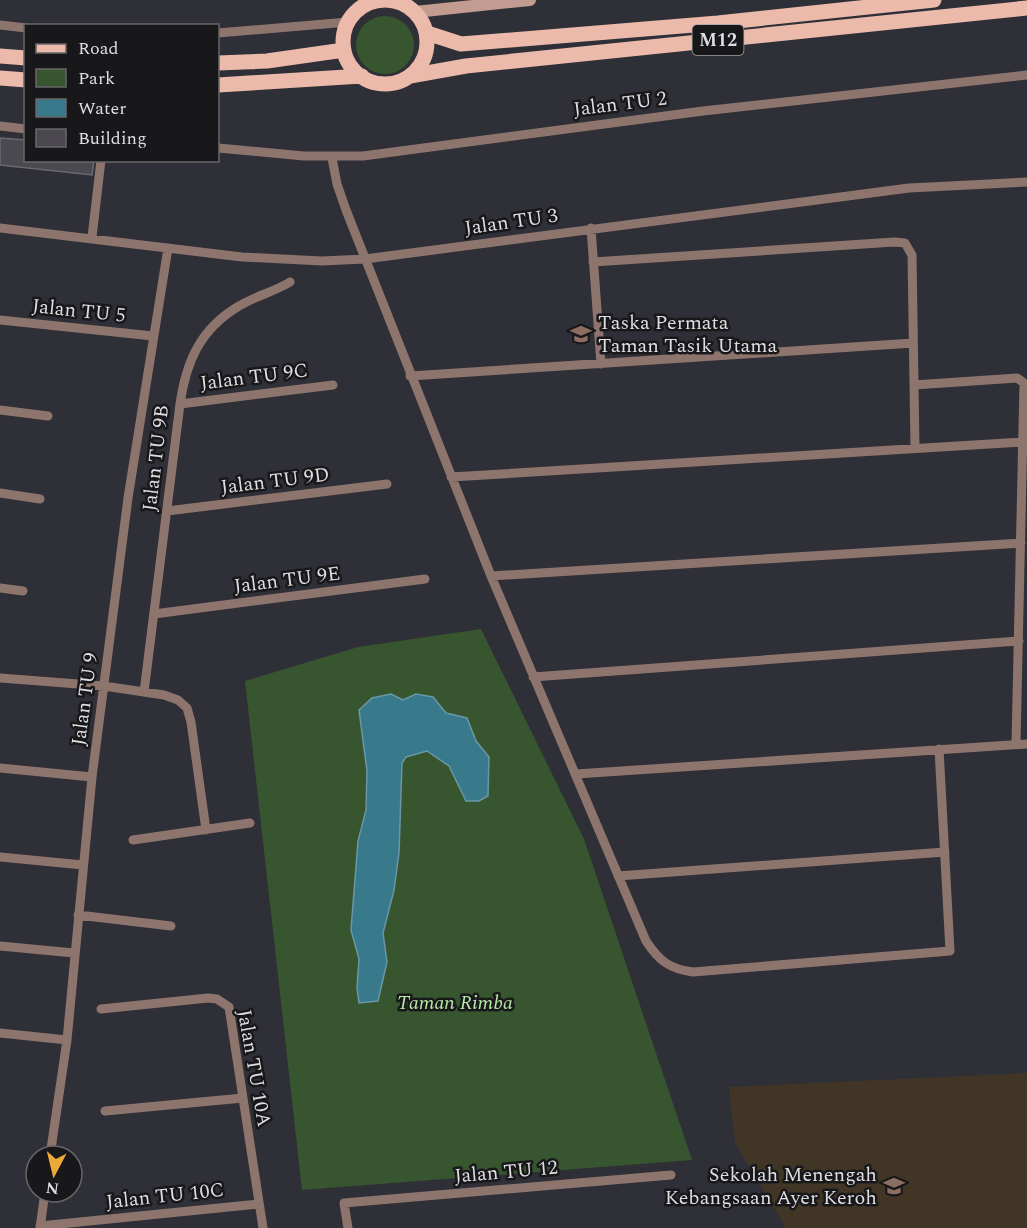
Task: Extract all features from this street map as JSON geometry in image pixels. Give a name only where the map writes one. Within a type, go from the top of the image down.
[{"type":"main road","points":[[362,76],[354,69],[344,50],[344,36],[348,22],[370,1],[391,0],[404,4],[415,12],[426,33],[424,57],[410,76]]},
{"type":"main road","name":"M12","points":[[426,33],[461,44],[718,22],[934,0]]},
{"type":"main road","name":"M12","points":[[219,85],[362,76],[386,84],[410,76],[466,66],[1027,8]]},
{"type":"main road","points":[[219,63],[267,61],[344,50]]},
{"type":"main road","points":[[0,56],[24,58]]},
{"type":"main road","points":[[0,78],[24,80]]},
{"type":"street","points":[[415,12],[530,0]]},
{"type":"street","points":[[219,33],[348,22]]},
{"type":"street","points":[[0,25],[24,28]]},
{"type":"street","name":"Jalan TU 2","points":[[219,148],[332,158],[852,93],[1027,75]]},
{"type":"street","points":[[0,126],[24,129]]},
{"type":"street","points":[[332,158],[337,184],[365,258],[491,576],[618,876],[654,954],[664,964],[693,972],[950,951],[939,749]]},
{"type":"street","points":[[92,237],[100,162]]},
{"type":"street","name":"Jalan TU 3","points":[[0,228],[92,237],[168,248],[297,260],[365,258],[909,188],[1027,182]]},
{"type":"street","points":[[591,228],[601,364]]},
{"type":"street","points":[[593,262],[905,243],[912,255],[915,448]]},
{"type":"street","name":"Jalan TU 9","points":[[52,1144],[67,1040],[92,777],[153,336],[168,248]]},
{"type":"street","name":"Jalan TU 9B","points":[[144,692],[180,404],[188,363],[196,348],[236,307],[290,282]]},
{"type":"street","name":"Jalan TU 5","points":[[0,320],[153,336]]},
{"type":"street","points":[[410,376],[913,343]]},
{"type":"street","points":[[914,386],[1022,379],[1023,442],[1016,744]]},
{"type":"street","name":"Jalan TU 9C","points":[[180,404],[333,385]]},
{"type":"street","points":[[0,410],[48,416]]},
{"type":"street","points":[[451,477],[1023,442]]},
{"type":"street","name":"Jalan TU 9D","points":[[167,511],[387,484]]},
{"type":"street","points":[[0,493],[40,499]]},
{"type":"street","points":[[491,576],[1021,543]]},
{"type":"street","name":"Jalan TU 9E","points":[[154,614],[425,579]]},
{"type":"street","points":[[0,588],[22,591]]},
{"type":"street","points":[[533,677],[1019,641]]},
{"type":"street","points":[[0,678],[104,686],[178,700],[187,708],[191,722],[206,830]]},
{"type":"street","points":[[576,774],[1027,744]]},
{"type":"street","points":[[0,768],[92,777]]},
{"type":"street","points":[[134,840],[250,823]]},
{"type":"street","points":[[618,876],[945,852]]},
{"type":"street","points":[[0,857],[83,865]]},
{"type":"street","points":[[78,915],[171,926]]},
{"type":"street","points":[[0,946],[74,953]]},
{"type":"street","name":"Jalan TU 10A","points":[[101,1009],[208,998],[225,1002],[232,1014],[263,1228]]},
{"type":"street","points":[[0,1033],[67,1040]]},
{"type":"street","points":[[105,1110],[243,1098]]},
{"type":"street","name":"Jalan TU 12","points":[[348,1228],[344,1203],[671,1175]]},
{"type":"street","points":[[40,1227],[43,1204]]},
{"type":"street","name":"Jalan TU 10C","points":[[40,1227],[259,1204]]},
{"type":"shaded area","name":"Sekolah Menengah Kebangsaan Ayer Keroh","points":[[1027,1073],[1027,1228],[786,1228],[735,1143],[729,1087]]},
{"type":"green space","points":[[379,16],[391,16],[406,24],[414,39],[414,51],[406,66],[391,74],[379,74],[364,66],[356,51],[356,39],[364,24]]},
{"type":"green space","name":"Taman Rimba","points":[[481,629],[584,839],[692,1160],[302,1190],[245,681],[358,647]]},
{"type":"water","points":[[391,694],[403,700],[416,694],[433,697],[446,713],[467,718],[476,741],[489,757],[488,796],[479,801],[466,801],[449,766],[427,751],[406,757],[402,763],[399,853],[394,890],[383,933],[387,962],[378,1001],[359,1003],[357,988],[359,959],[351,930],[358,841],[366,810],[367,771],[359,710],[372,698]]},
{"type":"building","points":[[0,138],[24,140],[24,162],[94,162],[92,175],[0,165]]},
{"type":"place","name":"Taska Permata Taman Tasik Utama","points":[[581,334]]},
{"type":"place","name":"Sekolah Menengah Kebangsaan Ayer Keroh","points":[[894,1186]]}]
